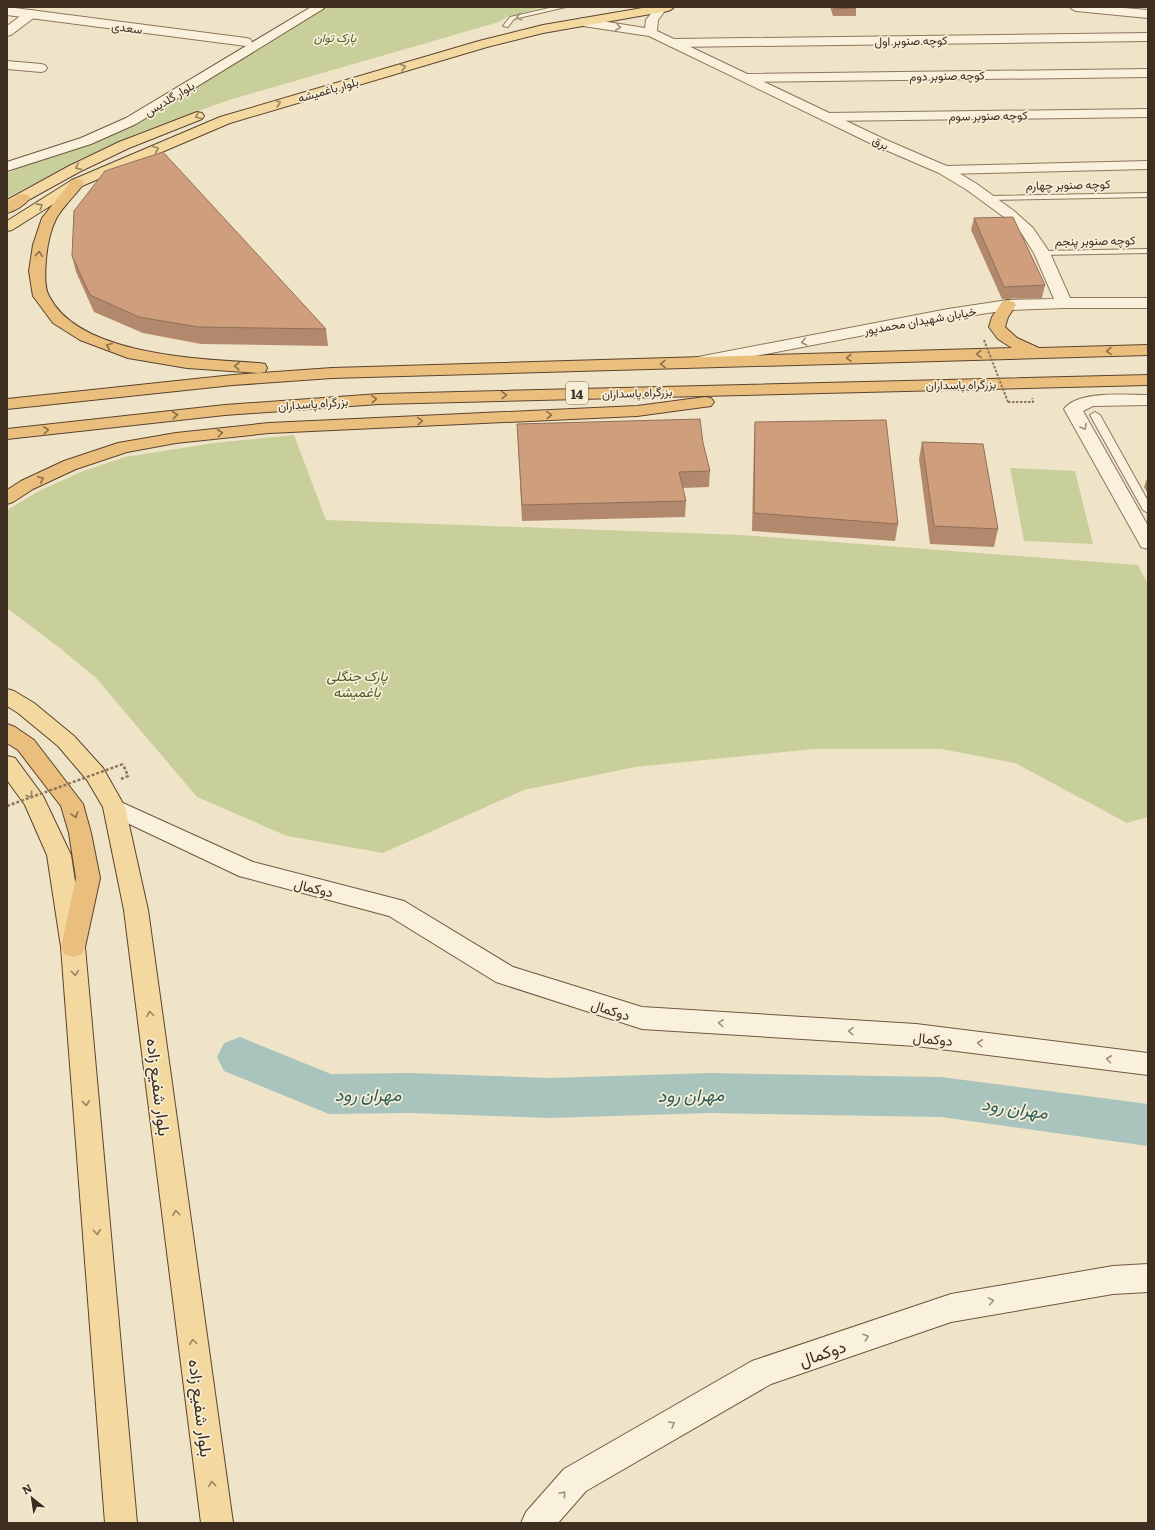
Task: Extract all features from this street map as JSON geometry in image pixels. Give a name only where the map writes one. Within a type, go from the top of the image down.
[{"type":"highway","points":[[77,183],[49,218],[40,245],[37,271],[41,296],[59,320],[86,337],[128,353],[187,363],[332,373]]},
{"type":"highway","points":[[7,209],[23,198]]},
{"type":"highway","points":[[1008,305],[996,326],[1001,335],[1016,345],[1042,352]]},
{"type":"highway","name":"بزرگراه پاسداران","points":[[7,404],[233,380],[332,373],[1148,350]]},
{"type":"highway","name":"بزرگراه پاسداران","points":[[7,434],[225,410],[379,399],[1148,380]]},
{"type":"highway","points":[[7,498],[27,485],[70,465],[124,447],[176,438],[269,428],[637,411],[824,387]]},
{"type":"highway","points":[[7,732],[26,745],[72,804],[80,833],[88,878],[73,947]]},
{"type":"main road","points":[[465,36],[506,26],[557,10],[600,7]]},
{"type":"main road","name":"بلوار باغمیشه","points":[[7,227],[77,183],[232,118],[483,44],[543,29],[664,8]]},
{"type":"main road","points":[[7,206],[74,169],[124,145],[207,112]]},
{"type":"main road","name":"بلوار شفیع زاده","points":[[7,696],[26,708],[66,741],[95,774],[114,808],[136,910],[217,1523]]},
{"type":"main road","points":[[7,764],[35,802],[59,855],[73,947],[121,1523]]},
{"type":"street","name":"بلوار گلدیس","points":[[7,167],[110,132],[149,110],[252,43],[304,7]]},
{"type":"street","name":"بلوار گلدیس","points":[[7,159],[52,145],[99,127],[320,7]]},
{"type":"street","points":[[1076,7],[1148,14]]},
{"type":"street","points":[[652,33],[649,27],[652,19],[664,8]]},
{"type":"street","name":"سعدی","points":[[7,11],[252,43]]},
{"type":"street","points":[[7,32],[31,14]]},
{"type":"street","name":"برق","points":[[583,22],[652,33],[827,117],[944,170],[988,198],[1028,231],[1042,254],[1064,303]]},
{"type":"street","name":"کوچه صنوبر اول","points":[[674,43],[1148,37]]},
{"type":"street","points":[[7,65],[41,68]]},
{"type":"street","name":"کوچه صنوبر دوم","points":[[747,78],[1148,73]]},
{"type":"street","name":"کوچه صنوبر سوم","points":[[827,117],[1148,113]]},
{"type":"street","points":[[944,170],[1148,165]]},
{"type":"street","name":"خیابان شهیدان محمدپور","points":[[694,363],[948,314],[1008,305],[1148,303]]},
{"type":"street","points":[[1148,400],[1093,408],[1074,409],[1148,543]]},
{"type":"street","points":[[1093,408],[1148,415]]},
{"type":"street","name":"دوکمال","points":[[114,808],[247,870],[396,908],[505,974],[642,1018],[916,1035],[1148,1064]]},
{"type":"street","name":"دوکمال","points":[[537,1523],[575,1480],[763,1372],[951,1308],[1113,1280],[1148,1278]]},
{"type":"lane","name":"کوچه صنوبر چهارم","points":[[988,198],[1148,195]]},
{"type":"lane","name":"کوچه صنوبر پنجم","points":[[1042,254],[1148,251]]},
{"type":"lane","points":[[1093,408],[1148,510]]},
{"type":"path","points":[[984,340],[1008,402],[1033,402]]},
{"type":"path","points":[[7,806],[123,764],[128,776]]},
{"type":"green space","name":"پارک توان","points":[[325,7],[544,7],[507,17],[499,22],[229,100],[138,133],[78,160],[7,198],[7,173],[130,124],[224,70]]},
{"type":"green space","name":"پارک جنگلی باغمیشه","points":[[294,435],[326,520],[742,535],[1138,565],[1148,584],[1148,817],[1127,823],[1015,763],[941,749],[814,749],[635,767],[524,790],[383,853],[287,836],[197,797],[96,678],[7,608],[7,510],[39,491],[83,471],[125,457],[214,443]]},
{"type":"green space","points":[[1010,468],[1075,471],[1093,544],[1024,541]]},
{"type":"building","points":[[833,7],[856,7],[856,8],[834,9]]},
{"type":"building","points":[[163,152],[326,329],[198,327],[139,317],[90,295],[72,256],[74,211],[105,171]]},
{"type":"building","points":[[1013,217],[1045,285],[1004,287],[974,218]]},
{"type":"building","points":[[700,419],[703,443],[710,471],[679,472],[686,501],[522,505],[517,424]]},
{"type":"building","points":[[886,420],[898,524],[754,513],[755,422]]},
{"type":"building","points":[[922,442],[983,444],[998,529],[934,526]]},
{"type":"waterway","name":"مهران رود","points":[[240,1057],[329,1094],[409,1093],[549,1098],[709,1093],[941,1097],[1148,1125]]}]
